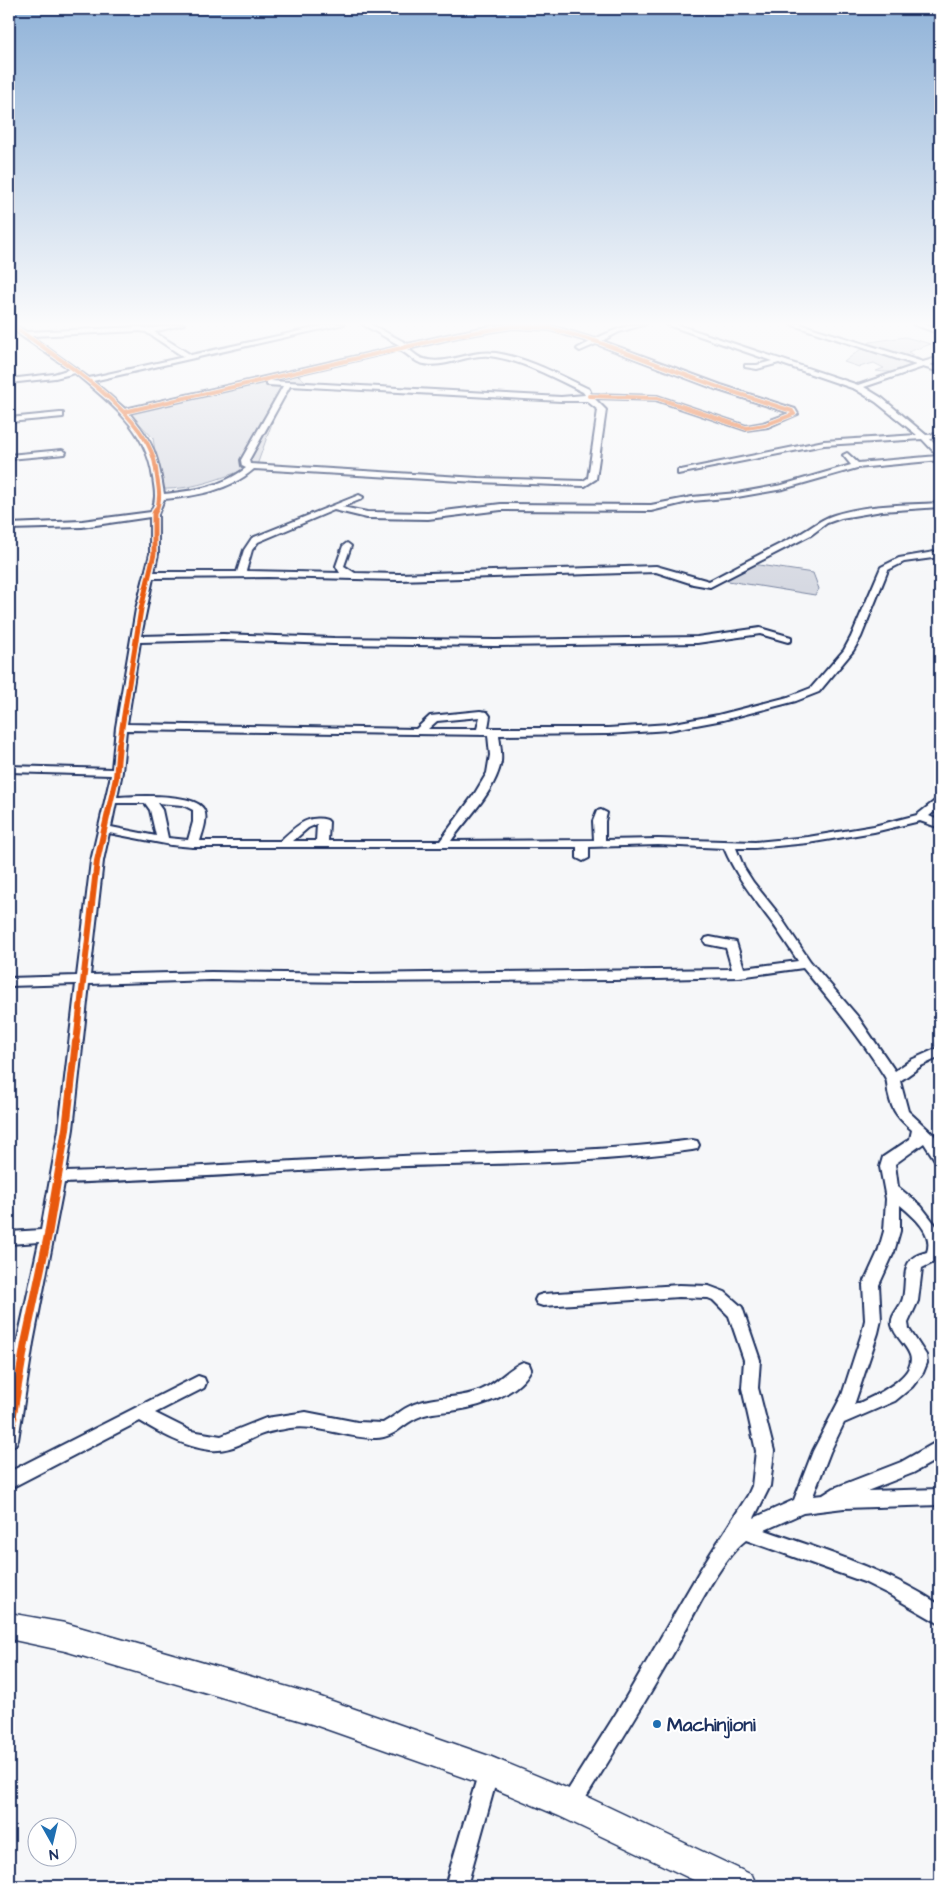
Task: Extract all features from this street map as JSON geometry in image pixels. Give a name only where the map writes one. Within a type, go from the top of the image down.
[{"type":"street","points":[[9,1440],[25,1343],[48,1235],[75,1066],[96,861],[112,800],[117,772],[121,727],[138,639],[141,609],[154,554],[154,514],[160,497],[155,462],[151,450],[140,432],[124,412]]},
{"type":"street","points":[[273,412],[245,460],[245,464],[251,468],[289,468],[478,480],[585,484],[592,479],[602,412]]},
{"type":"street","points":[[700,412],[746,428],[765,425],[794,414],[793,412]]},
{"type":"street","points":[[893,412],[940,454]]},
{"type":"street","points":[[9,420],[60,416]]},
{"type":"street","points":[[681,472],[739,458],[824,443],[940,436]]},
{"type":"street","points":[[9,457],[62,452]]},
{"type":"street","points":[[847,455],[856,466]]},
{"type":"street","points":[[336,508],[367,515],[428,516],[501,507],[651,508],[700,497],[737,495],[783,487],[856,466],[940,458]]},
{"type":"street","points":[[160,497],[196,494],[222,487],[251,468]]},
{"type":"street","points":[[241,574],[248,550],[255,540],[360,497]]},
{"type":"street","points":[[149,575],[241,574],[399,577],[656,569],[699,583],[710,584],[836,517],[873,511],[940,505]]},
{"type":"street","points":[[9,526],[72,525],[154,514]]},
{"type":"street","points":[[325,575],[340,566],[347,546]]},
{"type":"street","points":[[121,727],[419,732],[608,731],[669,728],[719,718],[802,696],[820,686],[848,651],[862,624],[870,600],[884,570],[889,565],[902,560],[940,554]]},
{"type":"street","points":[[340,566],[342,571],[353,576]]},
{"type":"street","points":[[138,639],[223,637],[496,643],[697,640],[760,631],[788,639]]},
{"type":"street","points":[[419,732],[436,718],[478,713],[485,716],[496,760],[494,768],[480,795],[443,845]]},
{"type":"street","points":[[9,768],[117,772]]},
{"type":"street","points":[[112,800],[188,801],[198,809],[198,822],[193,844]]},
{"type":"street","points":[[149,800],[156,810],[163,840]]},
{"type":"street","points":[[105,829],[193,844],[322,843],[443,845],[658,842],[729,845],[775,844],[874,829],[921,818],[940,802]]},
{"type":"street","points":[[599,844],[601,833],[598,822],[601,813]]},
{"type":"street","points":[[921,818],[940,825]]},
{"type":"street","points":[[284,843],[304,826],[316,820],[323,822],[322,843]]},
{"type":"street","points":[[583,844],[583,858]]},
{"type":"street","points":[[729,845],[742,874],[779,923],[806,964],[853,1020],[893,1079],[896,1097],[902,1113],[929,1139],[940,1156]]},
{"type":"street","points":[[710,941],[732,945],[739,973]]},
{"type":"street","points":[[9,982],[211,976],[360,978],[739,973],[806,964]]},
{"type":"street","points":[[893,1079],[916,1063],[940,1052]]},
{"type":"street","points":[[801,1505],[822,1451],[850,1395],[870,1333],[873,1320],[871,1285],[886,1252],[892,1231],[892,1190],[887,1167],[888,1161],[917,1142],[919,1130]]},
{"type":"street","points":[[58,1178],[169,1174],[379,1162],[532,1158],[642,1152],[692,1145]]},
{"type":"street","points":[[839,1418],[896,1393],[916,1370],[920,1359],[917,1351],[899,1324],[900,1318],[905,1313],[912,1298],[915,1265],[921,1260],[933,1256],[936,1251],[935,1241],[931,1229],[924,1218],[892,1190]]},
{"type":"street","points":[[9,1238],[48,1235]]},
{"type":"street","points":[[543,1300],[679,1291],[709,1292],[719,1296],[736,1312],[749,1347],[752,1360],[750,1388],[765,1451],[758,1493],[737,1536],[707,1576],[629,1711],[570,1805]]},
{"type":"street","points":[[140,1413],[161,1425],[191,1437],[221,1443],[232,1441],[257,1429],[310,1418],[361,1431],[380,1431],[391,1429],[408,1414],[431,1405],[484,1398],[510,1383],[523,1369]]},
{"type":"street","points":[[9,1481],[198,1384]]},
{"type":"street","points":[[822,1502],[916,1463],[933,1455],[940,1447]]},
{"type":"street","points":[[737,1536],[801,1505],[822,1502],[940,1497]]},
{"type":"street","points":[[737,1536],[859,1571],[896,1588],[940,1615]]},
{"type":"street","points":[[9,1626],[65,1637],[278,1698],[489,1771],[570,1805],[741,1886]]},
{"type":"street","points":[[456,1886],[489,1771]]},
{"type":"shaded area","points":[[129,412],[276,412],[257,465],[198,485],[161,489],[153,438]]},
{"type":"shaded area","points":[[752,564],[813,573],[819,589],[815,595],[722,580]]},
{"type":"cycle path","points":[[9,1440],[25,1343],[48,1235],[66,1129],[97,861],[116,778],[121,727],[141,609],[154,554],[154,514],[160,497],[155,462],[141,432],[124,412]]},
{"type":"cycle path","points":[[700,412],[746,428],[765,425],[794,414],[793,412]]},
{"type":"place","name":"Machinjioni","points":[[657,1724]]}]
